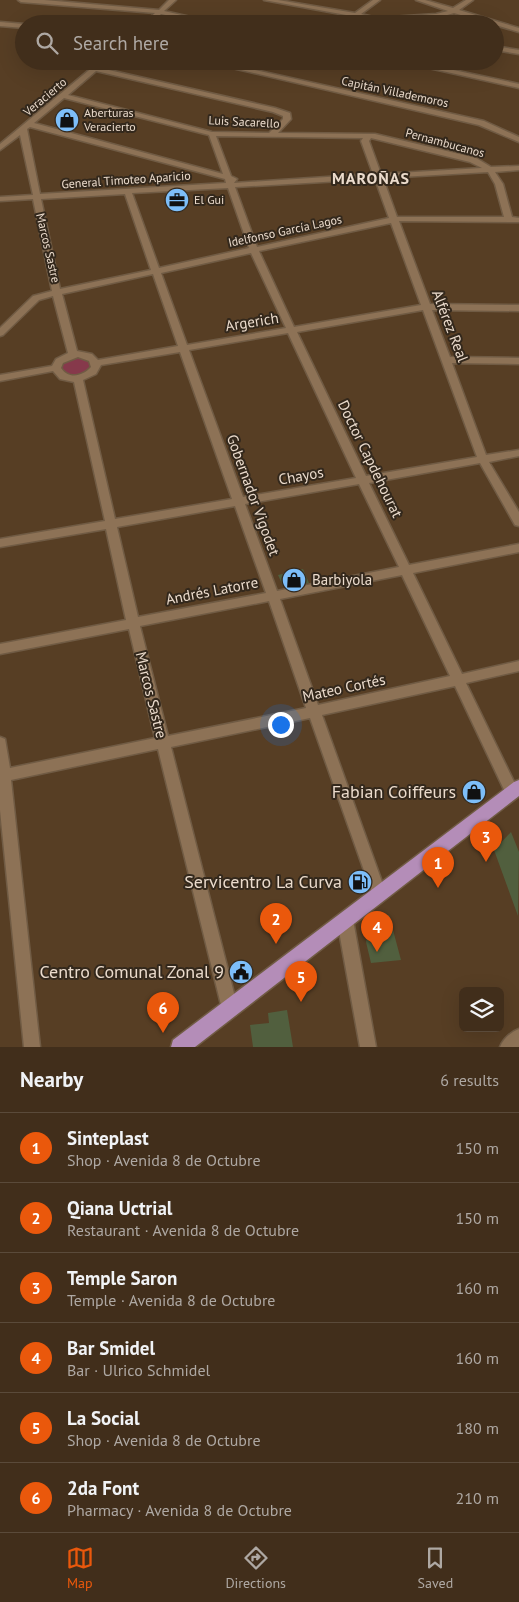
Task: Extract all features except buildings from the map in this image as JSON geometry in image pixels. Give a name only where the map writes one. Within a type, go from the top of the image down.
[{"type":"main road","points":[[180,1047],[516,790]]},
{"type":"street","points":[[21,0],[160,12],[174,15]]},
{"type":"street","points":[[156,15],[173,0]]},
{"type":"street","points":[[267,0],[356,15],[377,0]]},
{"type":"street","points":[[299,5],[306,0]]},
{"type":"street","points":[[419,0],[473,15]]},
{"type":"street","points":[[440,15],[456,10],[470,0]]},
{"type":"street","points":[[0,24],[15,25]]},
{"type":"street","points":[[504,24],[518,28]]},
{"type":"street","points":[[504,50],[519,52]]},
{"type":"street","name":"Veracierto","points":[[0,148],[94,70]]},
{"type":"street","points":[[99,70],[275,110],[287,115],[288,118],[272,134]]},
{"type":"street","name":"Capitán Villademoros","points":[[246,70],[481,123],[519,140]]},
{"type":"street","points":[[443,70],[519,86]]},
{"type":"street","name":"Luis Sacarello","points":[[64,96],[212,134],[368,137]]},
{"type":"street","points":[[26,127],[205,172],[229,181]]},
{"type":"street","name":"Marcos Sastre","points":[[26,127],[26,141],[37,197],[73,355]]},
{"type":"street","points":[[0,134],[14,136],[26,141]]},
{"type":"street","name":"Doctor Capdehourat","points":[[212,134],[254,251],[291,331],[364,480],[458,680],[516,790]]},
{"type":"street","name":"Pernambucanos","points":[[368,137],[378,137],[481,163],[496,174],[509,220]]},
{"type":"street","name":"Alférez Real","points":[[368,137],[365,140],[484,460],[519,522]]},
{"type":"street","name":"General Timoteo Aparicio","points":[[0,199],[194,187],[229,181],[254,184],[519,168]]},
{"type":"street","points":[[194,187],[204,180],[205,172]]},
{"type":"street","name":"Gobernador Vigodet","points":[[128,192],[186,348],[313,712],[379,893]]},
{"type":"street","name":"Idelfonso García Lagos","points":[[0,333],[36,298],[156,271],[394,220],[519,220]]},
{"type":"street","name":"Argerich","points":[[73,355],[85,355],[96,363],[426,308],[519,308]]},
{"type":"street","points":[[56,368],[59,361],[73,355]]},
{"type":"street","points":[[448,360],[519,360]]},
{"type":"street","points":[[56,368],[66,378],[78,378],[90,374],[96,367],[96,363]]},
{"type":"street","points":[[0,378],[56,368]]},
{"type":"street","name":"Marcos Sastre","points":[[78,378],[133,622],[230,1009]]},
{"type":"street","name":"Chayos","points":[[0,543],[519,453]]},
{"type":"street","name":"Andrés Latorre","points":[[0,649],[519,548]]},
{"type":"street","name":"Mateo Cortés","points":[[2,776],[313,712],[519,666]]},
{"type":"street","points":[[0,743],[32,1047]]},
{"type":"street","points":[[345,920],[368,1047]]},
{"type":"street","points":[[508,1047],[519,1036]]},
{"type":"shaded area","points":[[77,357],[90,361],[92,366],[84,373],[77,375],[60,371],[59,365],[69,358]]},
{"type":"place","name":"Aberturas Veracierto","points":[[67,120]]},
{"type":"place","name":"El Gui","points":[[177,200]]},
{"type":"place","name":"Barbiyola","points":[[294,580]]},
{"type":"place","name":"Fabian Coiffeurs","points":[[474,792]]},
{"type":"place","name":"Temple Saron","points":[[486,862]]},
{"type":"place","name":"Servicentro La Curva","points":[[360,882]]},
{"type":"place","name":"Sinteplast","points":[[438,888]]},
{"type":"place","name":"Qiana Uctrial","points":[[276,944]]},
{"type":"place","name":"Bar Smidel","points":[[377,952]]},
{"type":"place","name":"Centro Comunal Zonal 9","points":[[241,972]]},
{"type":"place","name":"La Social","points":[[301,1002]]},
{"type":"place","name":"2da Font","points":[[163,1033]]},
{"type":"district","name":"MAROÑAS","points":[[371,178]]}]
